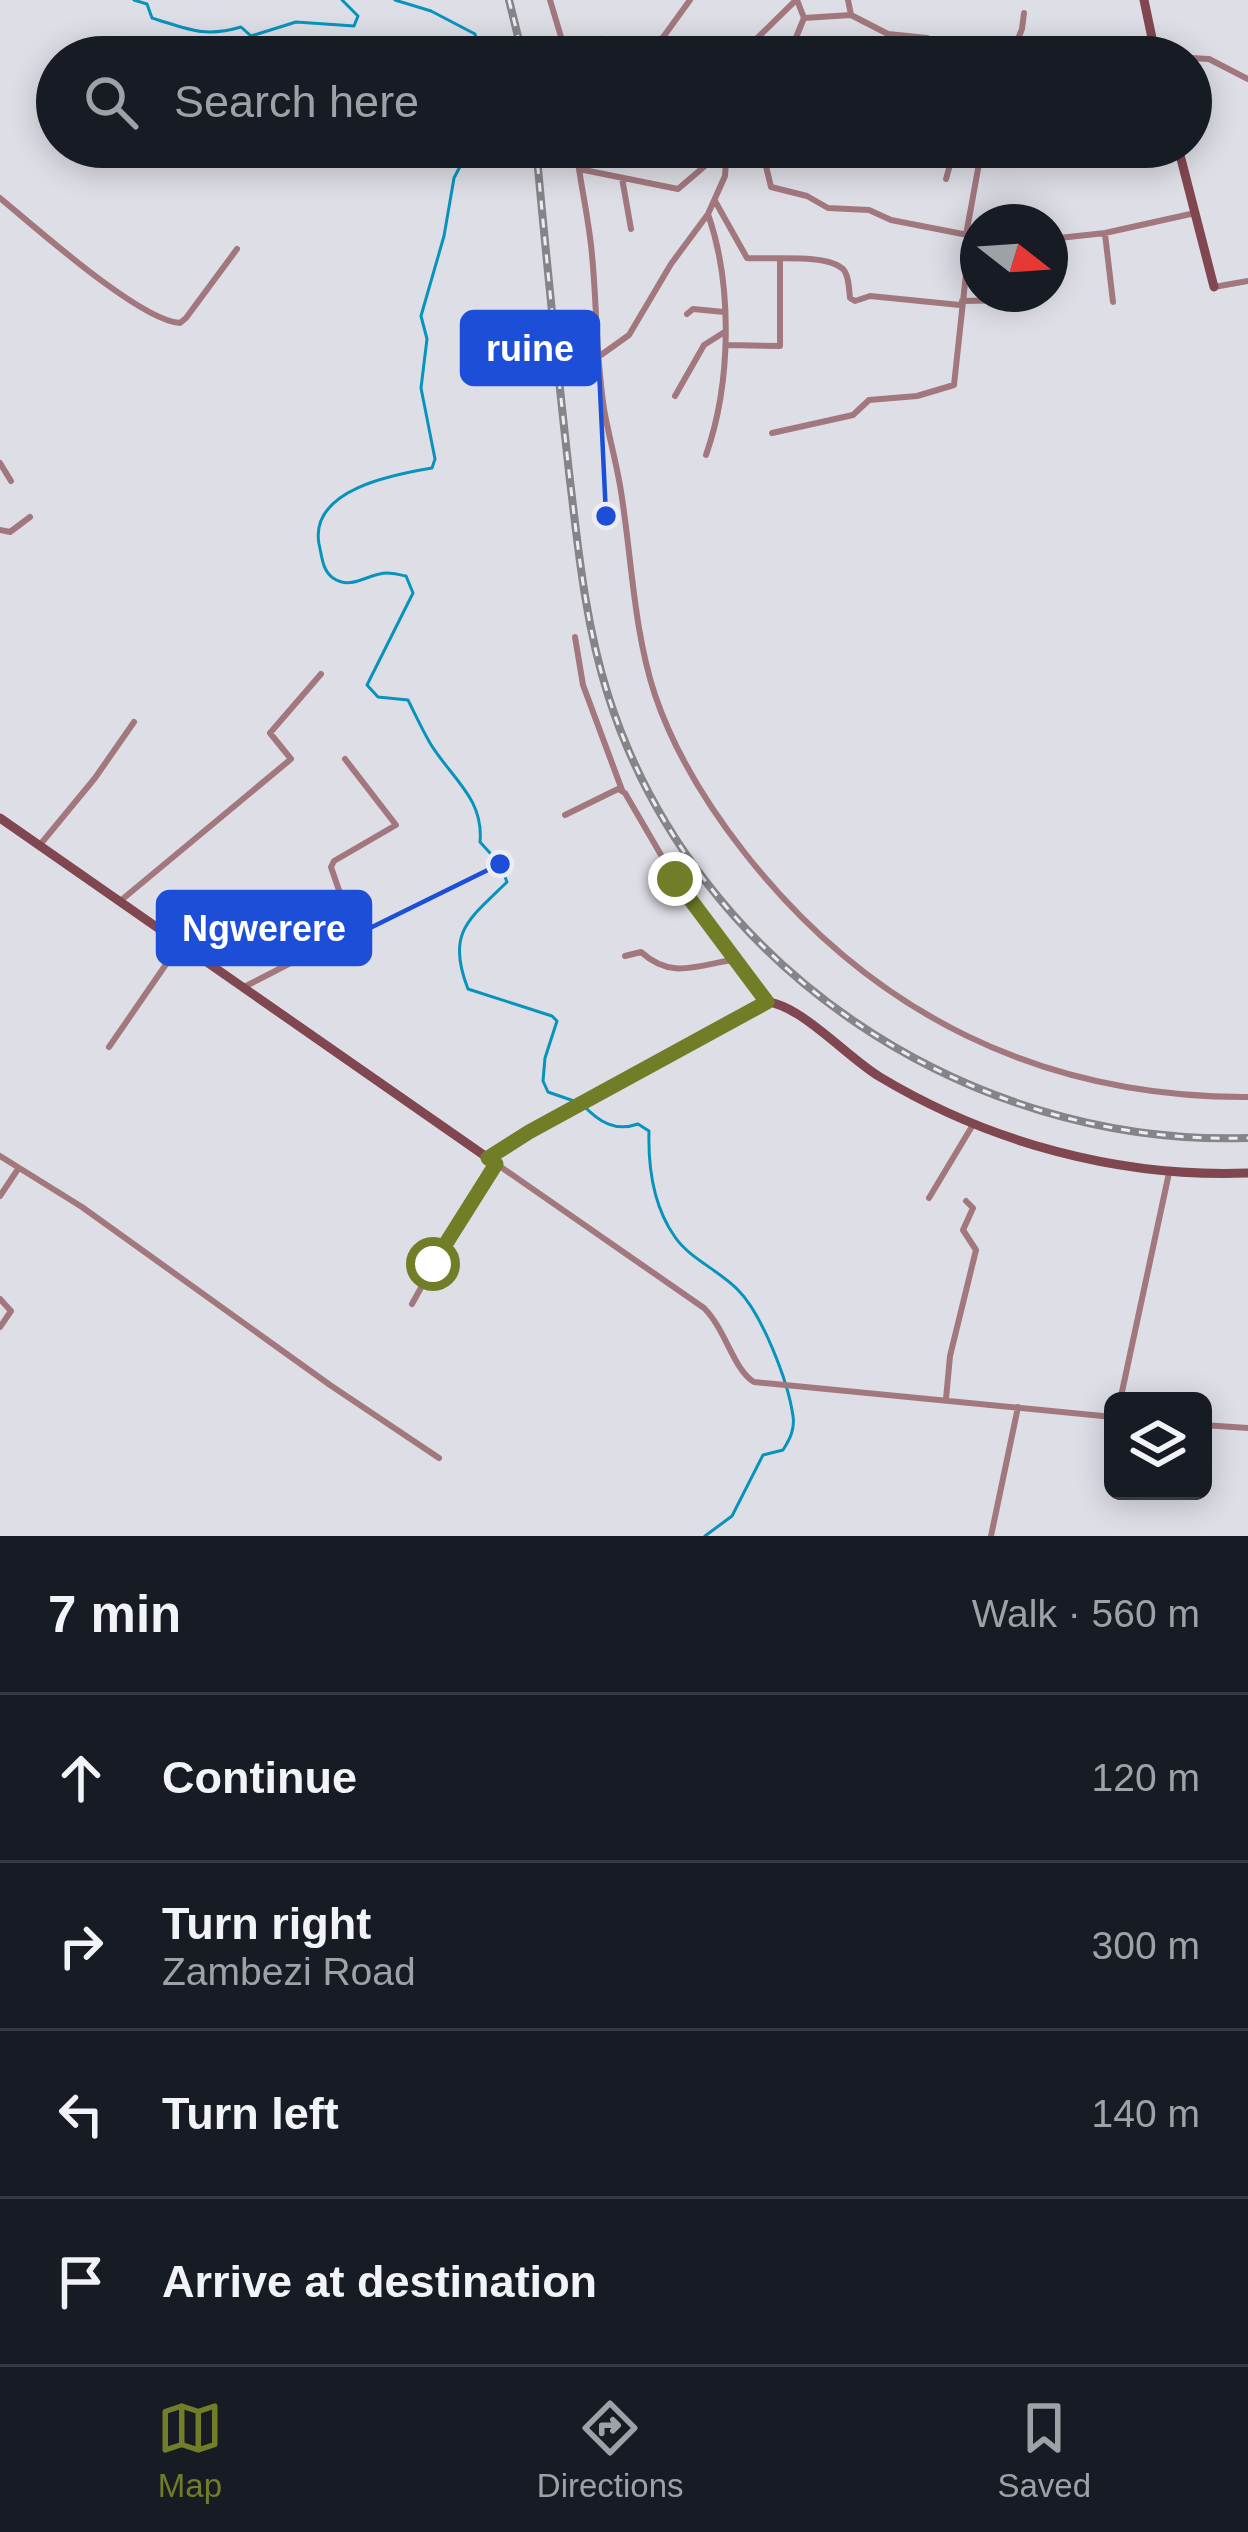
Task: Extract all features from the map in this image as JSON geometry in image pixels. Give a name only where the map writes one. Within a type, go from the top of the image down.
[{"type":"main road","points":[[1144,0],[1152,36]]},
{"type":"main road","points":[[1184,168],[1214,287]]},
{"type":"main road","points":[[0,818],[492,1161],[585,1101],[767,1002],[782,1003],[885,1080],[974,1123],[1108,1165],[1169,1173],[1248,1173]]},
{"type":"street","points":[[550,0],[561,36]]},
{"type":"street","points":[[664,36],[690,0]]},
{"type":"street","points":[[759,36],[796,0],[804,18],[797,36]]},
{"type":"street","points":[[848,0],[850,15]]},
{"type":"street","points":[[1017,36],[1024,13]]},
{"type":"street","points":[[804,18],[850,15],[888,34],[908,36]]},
{"type":"street","points":[[1212,61],[1248,79]]},
{"type":"street","points":[[704,168],[678,190],[579,169],[592,250],[604,407],[621,490],[639,631],[672,736],[708,802],[765,879],[815,933],[908,1006],[972,1040],[1058,1070],[1188,1095],[1248,1096]]},
{"type":"street","points":[[601,355],[629,335],[671,263],[708,214],[725,168]]},
{"type":"street","points":[[766,168],[771,187],[807,196],[828,208],[869,210],[891,220],[960,234]]},
{"type":"street","points":[[946,179],[949,168]]},
{"type":"street","points":[[975,204],[979,168]]},
{"type":"street","points":[[622,178],[631,229]]},
{"type":"street","points":[[0,198],[109,285],[167,322],[186,318],[236,249]]},
{"type":"street","points":[[715,201],[744,256],[817,261],[845,270],[850,298],[855,301],[870,296],[960,303]]},
{"type":"street","points":[[1068,237],[1195,212]]},
{"type":"street","points":[[706,455],[717,425],[725,345],[722,266],[708,214]]},
{"type":"street","points":[[1105,233],[1113,302]]},
{"type":"street","points":[[725,345],[780,346],[780,261]]},
{"type":"street","points":[[1214,287],[1248,281]]},
{"type":"street","points":[[687,314],[693,309],[724,312]]},
{"type":"street","points":[[772,433],[853,415],[869,400],[950,388],[960,312]]},
{"type":"street","points":[[675,396],[707,341],[723,334]]},
{"type":"street","points":[[0,463],[11,481]]},
{"type":"street","points":[[0,530],[10,532],[30,517]]},
{"type":"street","points":[[575,637],[583,686],[622,790],[654,847],[767,1002]]},
{"type":"street","points":[[118,903],[291,759],[270,733],[321,674]]},
{"type":"street","points":[[39,846],[134,722]]},
{"type":"street","points":[[242,988],[353,932],[331,867],[396,825],[345,759]]},
{"type":"street","points":[[565,815],[622,790]]},
{"type":"street","points":[[109,1047],[180,944]]},
{"type":"street","points":[[625,956],[641,952],[670,970],[732,960]]},
{"type":"street","points":[[929,1198],[974,1123]]},
{"type":"street","points":[[0,1156],[82,1207],[440,1458]]},
{"type":"street","points":[[412,1304],[492,1161],[704,1308],[721,1326],[743,1374],[768,1385],[1104,1416]]},
{"type":"street","points":[[0,1196],[18,1169]]},
{"type":"street","points":[[1122,1392],[1169,1173]]},
{"type":"street","points":[[946,1400],[950,1356],[976,1250],[963,1229],[973,1208],[966,1201]]},
{"type":"street","points":[[0,1299],[11,1311],[0,1327]]},
{"type":"street","points":[[992,1536],[1018,1407]]},
{"type":"street","points":[[1212,1425],[1248,1427]]},
{"type":"waterway","points":[[134,0],[147,4],[152,18],[176,26],[206,32],[241,27],[251,36],[296,22],[354,26],[358,16],[342,0]]},
{"type":"waterway","points":[[395,0],[431,11],[475,36]]},
{"type":"waterway","points":[[459,168],[421,316],[427,339],[421,388],[435,459],[432,468],[378,480],[341,497],[327,510],[319,544],[327,571],[340,582],[387,573],[406,576],[413,593],[367,685],[378,697],[408,700],[430,743],[471,801],[480,842],[500,864],[507,882],[472,918],[460,941],[468,989],[557,1021],[543,1081],[548,1092],[574,1101]]},
{"type":"waterway","points":[[583,1105],[608,1124],[638,1124],[649,1131],[653,1186],[668,1225],[688,1251],[747,1301],[765,1331],[786,1385],[793,1421],[788,1442],[783,1450],[763,1455],[732,1516],[705,1536]]},
{"type":"railway","points":[[509,0],[518,36]]},
{"type":"railway","points":[[538,168],[569,472],[593,640],[608,695],[649,792],[705,880],[774,957],[855,1022],[945,1074],[1042,1111],[1143,1133],[1248,1138]]},
{"type":"place","name":"ruine","points":[[606,516]]},
{"type":"place","name":"Ngwerere","points":[[500,864]]},
{"type":"route","points":[[433,1264],[496,1164],[488,1158],[767,1002],[675,879]]}]
